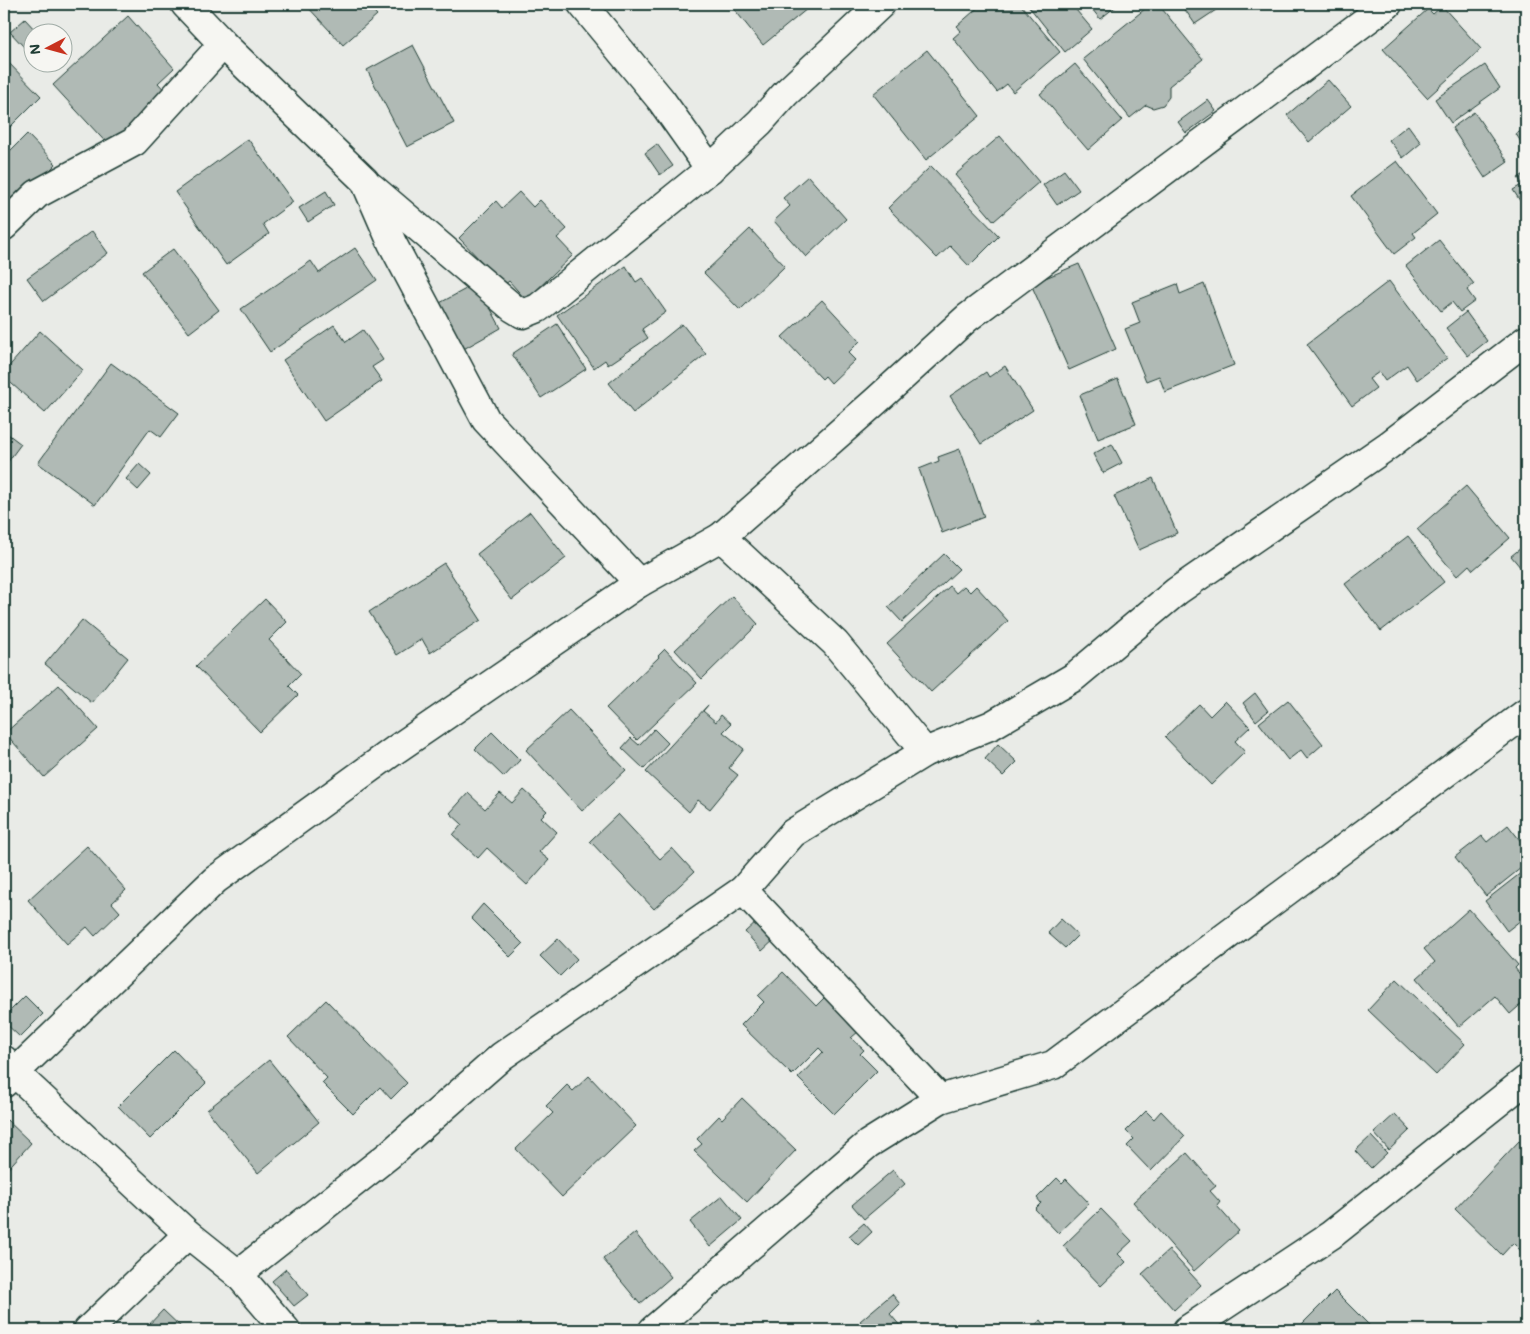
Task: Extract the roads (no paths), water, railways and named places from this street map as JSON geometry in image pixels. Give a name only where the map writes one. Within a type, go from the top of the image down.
[{"type":"street","points":[[185,4],[223,44],[365,181],[513,308],[523,314],[538,308],[710,169],[760,122],[786,93],[882,4]]},
{"type":"street","points":[[582,4],[661,100],[710,169]]},
{"type":"street","points":[[286,1330],[238,1274],[188,1234],[8,1072],[215,880],[395,750],[639,583],[721,537],[967,318],[1388,4]]},
{"type":"street","points":[[4,226],[37,194],[134,142],[223,44]]},
{"type":"street","points":[[365,181],[392,243],[486,420],[639,583]]},
{"type":"street","points":[[238,1274],[389,1155],[502,1056],[743,890],[793,833],[925,752],[992,725],[1074,677],[1177,591],[1389,445],[1526,340]]},
{"type":"street","points":[[721,537],[835,643],[925,752]]},
{"type":"street","points":[[653,1330],[868,1144],[940,1099],[1053,1065],[1526,713]]},
{"type":"street","points":[[743,890],[940,1099]]},
{"type":"street","points":[[1187,1330],[1331,1235],[1526,1080]]},
{"type":"street","points":[[88,1330],[188,1234]]}]
